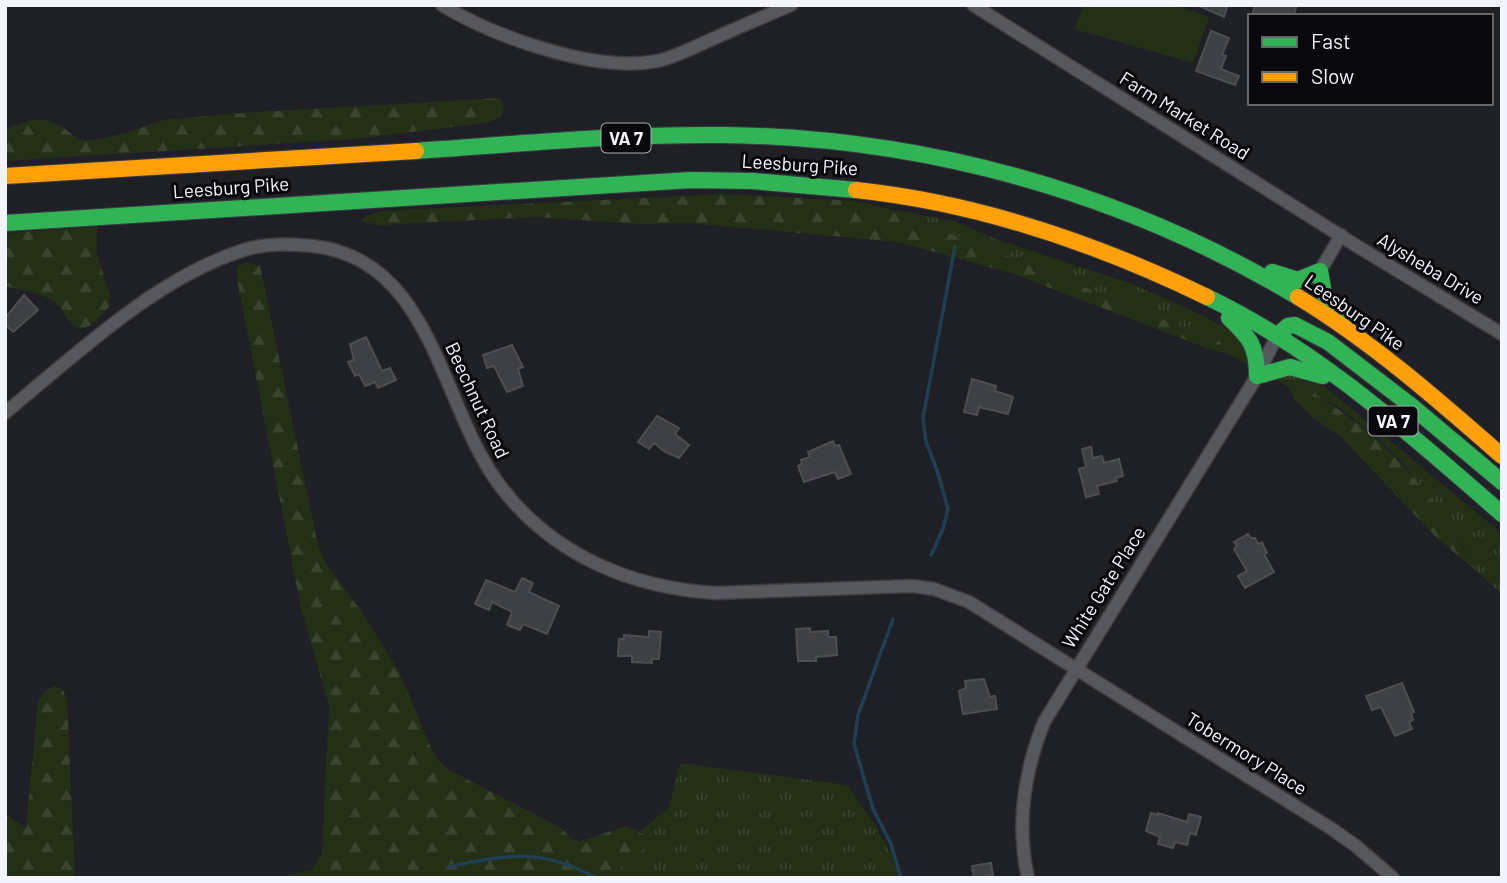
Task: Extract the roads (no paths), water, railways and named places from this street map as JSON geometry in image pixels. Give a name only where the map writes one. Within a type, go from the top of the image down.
[{"type":"highway","name":"Leesburg Pike","points":[[5,176],[639,137],[748,136],[862,145],[987,167],[1077,194],[1159,225],[1228,257],[1302,299],[1376,351],[1502,456]]},
{"type":"highway","name":"Leesburg Pike","points":[[5,223],[691,180],[796,183],[895,194],[1035,226],[1112,254],[1208,298],[1278,336],[1348,386],[1502,514]]},
{"type":"highway","points":[[1228,257],[1298,280],[1320,271],[1322,288],[1328,299],[1376,351]]},
{"type":"highway","points":[[1208,298],[1251,340],[1258,356],[1257,376],[1284,366],[1295,367],[1348,386]]},
{"type":"highway","points":[[1278,336],[1288,326],[1295,325],[1328,342],[1409,404],[1502,482]]},
{"type":"street","points":[[442,5],[504,37],[618,63],[657,61],[791,5]]},
{"type":"street","name":"Farm Market Road","points":[[974,5],[1341,235]]},
{"type":"street","points":[[1320,271],[1341,235]]},
{"type":"street","name":"Alysheba Drive","points":[[1341,235],[1502,334]]},
{"type":"street","name":"Beechnut Road","points":[[5,413],[147,299],[198,270],[242,250],[264,244],[323,247],[362,263],[380,274],[404,298],[421,323],[471,439],[490,472],[540,529],[583,558],[636,581],[687,591],[716,593],[907,586],[934,589],[969,602],[1075,667]]},
{"type":"street","name":"White Gate Place","points":[[1028,878],[1021,816],[1028,767],[1044,722],[1075,667],[1257,376],[1278,336]]},
{"type":"street","name":"Tobermory Place","points":[[1075,667],[1332,830],[1393,878]]},
{"type":"waterway","points":[[931,555],[943,529],[948,509],[926,442],[923,418],[955,247]]},
{"type":"waterway","points":[[893,619],[858,715],[854,744],[873,809],[891,844],[901,878]]},
{"type":"waterway","points":[[449,867],[489,859],[524,856],[559,862],[596,878]]}]
